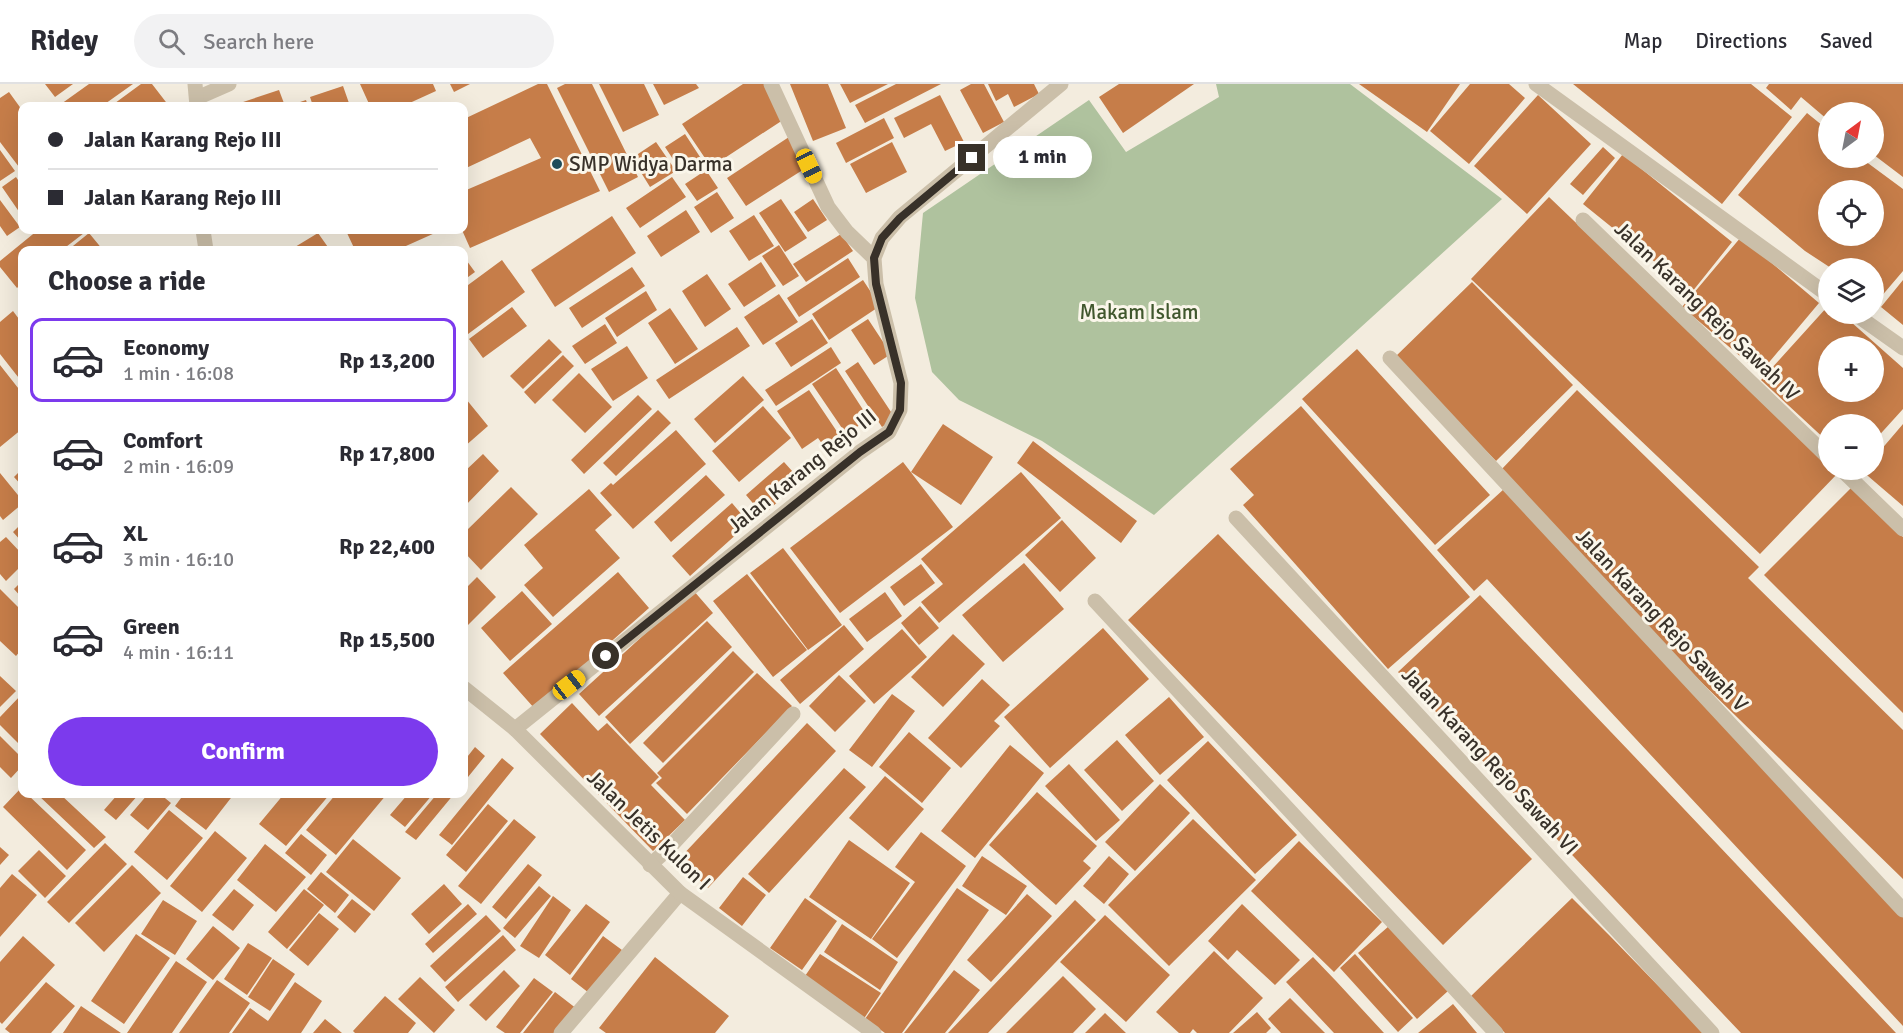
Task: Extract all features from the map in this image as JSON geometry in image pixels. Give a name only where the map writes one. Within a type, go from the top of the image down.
[{"type":"street","points":[[196,96],[229,84]]},
{"type":"street","points":[[771,84],[828,207],[847,232],[874,258],[882,238],[900,218],[1061,84]]},
{"type":"street","points":[[1536,84],[1818,288]]},
{"type":"street","name":"Jalan Karang Rejo Sawah IV","points":[[1583,220],[1818,447]]},
{"type":"street","name":"Jalan Karang Rejo III","points":[[515,729],[860,452],[889,432],[900,410],[901,383],[876,284],[874,258]]},
{"type":"street","points":[[1869,324],[1903,348]]},
{"type":"street","name":"Jalan Karang Rejo Sawah V","points":[[1390,358],[1903,910]]},
{"type":"street","points":[[1853,480],[1903,528]]},
{"type":"street","name":"Jalan Karang Rejo Sawah VI","points":[[1236,518],[1712,1033]]},
{"type":"street","points":[[1095,601],[1496,1033]]},
{"type":"street","name":"Jalan Jetis Kulon I","points":[[468,691],[515,729],[680,893],[874,1033]]},
{"type":"street","points":[[650,865],[668,849],[793,714]]},
{"type":"street","points":[[561,1033],[680,893]]},
{"type":"green space","name":"Makam Islam","points":[[1216,84],[1350,84],[1502,199],[1154,515],[1042,441],[959,400],[932,372],[915,298],[923,213],[1089,100],[1126,152],[1219,97]]},
{"type":"building","points":[[45,84],[73,84],[55,97]]},
{"type":"building","points":[[89,84],[133,84],[108,102],[64,102]]},
{"type":"building","points":[[141,84],[152,84],[166,102],[116,102]]},
{"type":"building","points":[[360,84],[433,84],[436,91],[412,102],[368,102]]},
{"type":"building","points":[[450,84],[470,84],[454,92]]},
{"type":"building","name":"SMP Widya Darma","points":[[538,84],[547,84],[600,191],[470,248],[464,234],[468,234],[468,189],[541,158],[530,138],[468,167],[468,117]]},
{"type":"building","points":[[565,84],[592,84],[638,177],[609,192],[557,88]]},
{"type":"building","points":[[599,84],[644,84],[659,115],[623,132]]},
{"type":"building","points":[[653,84],[696,84],[699,88],[664,105]]},
{"type":"building","points":[[743,84],[764,84],[786,118],[711,167],[682,124]]},
{"type":"building","points":[[790,84],[828,84],[846,128],[813,141]]},
{"type":"building","points":[[840,84],[888,84],[850,103]]},
{"type":"building","points":[[896,84],[941,84],[865,123],[855,105]]},
{"type":"building","points":[[971,84],[984,84],[1004,122],[983,133],[960,90]]},
{"type":"building","points":[[988,84],[1034,84],[1039,94],[1014,107],[1008,94],[996,101]]},
{"type":"building","points":[[1119,84],[1194,84],[1123,133],[1099,97]]},
{"type":"building","points":[[1359,84],[1460,84],[1427,132]]},
{"type":"building","points":[[1470,84],[1509,84],[1525,98],[1469,164],[1430,131]]},
{"type":"building","points":[[1573,84],[1751,84],[1792,117],[1722,204]]},
{"type":"building","points":[[1769,84],[1903,84],[1903,177],[1884,163],[1884,102],[1818,102],[1818,111],[1801,97],[1791,110],[1766,88]]},
{"type":"building","points":[[343,86],[349,102],[312,102],[310,97]]},
{"type":"building","points":[[279,90],[284,102],[243,102]]},
{"type":"building","points":[[9,92],[18,104],[18,166],[0,142],[0,98]]},
{"type":"building","points":[[940,95],[964,142],[945,151],[931,124],[904,138],[894,118]]},
{"type":"building","points":[[1538,95],[1591,144],[1527,214],[1474,166]]},
{"type":"building","points":[[1807,113],[1818,122],[1818,168],[1875,168],[1903,189],[1903,271],[1884,293],[1884,258],[1818,260],[1738,195]]},
{"type":"building","points":[[884,118],[894,138],[846,163],[836,143]]},
{"type":"building","points":[[685,134],[702,160],[682,173],[665,147]]},
{"type":"building","points":[[789,137],[809,166],[746,206],[727,178]]},
{"type":"building","points":[[656,142],[676,171],[650,187],[632,158]]},
{"type":"building","points":[[892,142],[907,172],[866,193],[850,164]]},
{"type":"building","points":[[1603,147],[1615,158],[1583,195],[1570,184]]},
{"type":"building","points":[[0,150],[15,171],[0,181]]},
{"type":"building","points":[[1623,154],[1732,242],[1692,292],[1583,204]]},
{"type":"building","points":[[706,170],[718,188],[697,201],[685,184]]},
{"type":"building","points":[[16,177],[18,180],[18,210],[2,187]]},
{"type":"building","points":[[672,177],[686,197],[640,228],[626,208]]},
{"type":"building","points":[[717,192],[734,218],[711,233],[694,207]]},
{"type":"building","points":[[1549,197],[1818,454],[1818,480],[1831,480],[1760,554],[1471,279]]},
{"type":"building","points":[[781,199],[807,238],[785,252],[759,213]]},
{"type":"building","points":[[813,199],[827,220],[808,232],[794,212]]},
{"type":"building","points":[[0,200],[18,224],[18,228],[7,236],[0,226]]},
{"type":"building","points":[[686,210],[700,232],[661,257],[647,236]]},
{"type":"building","points":[[754,215],[774,246],[749,261],[729,231]]},
{"type":"building","points":[[612,216],[636,253],[555,307],[531,270]]},
{"type":"building","points":[[33,234],[83,234],[67,246],[18,246]]},
{"type":"building","points":[[90,234],[100,246],[73,246]]},
{"type":"building","points":[[319,234],[327,246],[297,246]]},
{"type":"building","points":[[347,234],[433,234],[406,246],[353,246]]},
{"type":"building","points":[[841,234],[853,251],[806,282],[793,264]]},
{"type":"building","points":[[1741,237],[1818,302],[1760,373],[1682,307]]},
{"type":"building","points":[[779,245],[799,276],[783,286],[762,256]]},
{"type":"building","points":[[18,246],[17,288],[0,267],[0,261]]},
{"type":"building","points":[[848,258],[860,277],[799,317],[787,298]]},
{"type":"building","points":[[502,260],[525,292],[468,334],[468,285]]},
{"type":"building","points":[[468,262],[475,272],[468,277]]},
{"type":"building","points":[[761,262],[776,286],[744,307],[728,284]]},
{"type":"building","points":[[632,267],[645,286],[582,328],[569,308]]},
{"type":"building","points":[[707,274],[731,309],[705,327],[682,291]]},
{"type":"building","points":[[863,280],[880,306],[829,340],[812,314]]},
{"type":"building","points":[[1903,280],[1903,325],[1884,309],[1884,303]]},
{"type":"building","points":[[1472,282],[1573,385],[1496,461],[1394,358]]},
{"type":"building","points":[[646,291],[657,310],[617,337],[605,318]]},
{"type":"building","points":[[779,294],[798,322],[763,345],[744,317]]},
{"type":"building","points":[[512,307],[527,326],[483,358],[469,339]]},
{"type":"building","points":[[670,308],[698,349],[675,364],[648,323]]},
{"type":"building","points":[[13,311],[18,318],[18,377],[0,354],[0,322]]},
{"type":"building","points":[[1818,317],[1818,324],[1853,324],[1867,336],[1818,336],[1818,402],[1884,402],[1884,351],[1903,368],[1903,409],[1884,430],[1884,414],[1818,414],[1818,433],[1761,380]]},
{"type":"building","points":[[812,319],[828,343],[791,367],[775,343]]},
{"type":"building","points":[[868,319],[891,354],[874,365],[851,330]]},
{"type":"building","points":[[605,324],[617,343],[585,364],[572,346]]},
{"type":"building","points":[[737,327],[750,346],[669,399],[656,380]]},
{"type":"building","points":[[549,339],[562,352],[523,389],[510,376]]},
{"type":"building","points":[[627,346],[648,378],[613,401],[591,369]]},
{"type":"building","points":[[831,347],[841,363],[776,406],[765,390]]},
{"type":"building","points":[[1357,349],[1490,495],[1435,545],[1302,399]]},
{"type":"building","points":[[563,355],[574,366],[535,404],[524,392]]},
{"type":"building","points":[[858,362],[895,418],[882,427],[845,371]]},
{"type":"building","points":[[0,365],[18,388],[18,432],[0,447]]},
{"type":"building","points":[[836,368],[869,419],[846,434],[812,384]]},
{"type":"building","points":[[579,373],[612,407],[585,433],[552,400]]},
{"type":"building","points":[[743,376],[764,400],[715,443],[694,419]]},
{"type":"building","points":[[809,390],[846,445],[830,455],[818,438],[802,449],[777,411]]},
{"type":"building","points":[[1577,390],[1759,567],[1748,578],[1903,730],[1903,879],[1700,681],[1500,471]]},
{"type":"building","points":[[638,395],[652,409],[584,474],[571,460]]},
{"type":"building","points":[[468,401],[488,426],[468,444]]},
{"type":"building","points":[[763,406],[791,438],[739,482],[712,451]]},
{"type":"building","points":[[1301,406],[1470,597],[1388,669],[1243,505],[1254,495],[1230,469]]},
{"type":"building","points":[[658,410],[671,423],[616,476],[603,463]]},
{"type":"building","points":[[943,424],[993,457],[961,505],[911,472]]},
{"type":"building","points":[[1903,424],[1903,506],[1873,480],[1884,480],[1884,446]]},
{"type":"building","points":[[676,430],[706,464],[633,529],[600,493],[611,483],[613,485]]},
{"type":"building","points":[[1033,441],[1137,521],[1121,543],[1017,463]]},
{"type":"building","points":[[483,454],[499,471],[468,503],[468,468]]},
{"type":"building","points":[[784,462],[801,481],[763,515],[746,495]]},
{"type":"building","points":[[903,462],[953,527],[840,613],[790,548]]},
{"type":"building","points":[[1021,472],[1061,518],[939,623],[921,602],[943,584],[921,559]]},
{"type":"building","points":[[0,473],[18,495],[18,507],[3,520],[0,516]]},
{"type":"building","points":[[706,475],[725,495],[671,542],[654,522]]},
{"type":"building","points":[[511,487],[538,514],[481,570],[468,556],[468,529]]},
{"type":"building","points":[[1852,487],[1903,537],[1903,713],[1764,575]]},
{"type":"building","points":[[589,489],[612,515],[595,530],[620,558],[553,617],[524,585],[543,568],[524,545]]},
{"type":"building","points":[[1504,489],[1903,917],[1903,1026],[1487,579],[1474,591],[1437,550]]},
{"type":"building","points":[[732,503],[749,523],[690,576],[672,556]]},
{"type":"building","points":[[1062,520],[1096,558],[1060,592],[1025,555]]},
{"type":"building","points":[[18,527],[18,538],[13,532]]},
{"type":"building","points":[[1218,534],[1532,859],[1443,945],[1128,620]]},
{"type":"building","points":[[6,537],[18,550],[18,569],[6,581],[0,574],[0,542]]},
{"type":"building","points":[[783,548],[842,625],[808,650],[750,573]]},
{"type":"building","points":[[1024,563],[1064,609],[1003,662],[962,615]]},
{"type":"building","points":[[921,564],[935,583],[904,606],[890,587]]},
{"type":"building","points":[[618,572],[649,608],[535,709],[503,673]]},
{"type":"building","points":[[747,574],[807,650],[773,677],[713,601]]},
{"type":"building","points":[[477,577],[496,597],[468,625],[468,586]]},
{"type":"building","points":[[0,589],[18,607],[18,654],[16,656],[0,641]]},
{"type":"building","points":[[693,590],[713,613],[599,716],[579,694]]},
{"type":"building","points":[[522,591],[552,624],[510,661],[481,628]]},
{"type":"building","points":[[885,592],[902,616],[867,642],[849,619]]},
{"type":"building","points":[[1480,595],[1896,1033],[1741,1033],[1398,672]]},
{"type":"building","points":[[920,606],[939,628],[919,645],[901,623]]},
{"type":"building","points":[[707,621],[732,647],[630,744],[605,717]]},
{"type":"building","points":[[844,625],[864,649],[800,704],[780,680]]},
{"type":"building","points":[[1103,628],[1149,679],[1050,768],[1004,717]]},
{"type":"building","points":[[902,629],[927,657],[874,704],[849,676]]},
{"type":"building","points":[[953,634],[985,664],[943,707],[911,677]]},
{"type":"building","points":[[733,651],[754,672],[663,763],[643,743]]},
{"type":"building","points":[[757,673],[792,706],[687,814],[656,783],[662,778],[657,773]]},
{"type":"building","points":[[839,675],[866,701],[835,732],[809,706]]},
{"type":"building","points":[[0,676],[16,691],[0,707]]},
{"type":"building","points":[[982,679],[1010,705],[994,721],[1000,726],[961,768],[928,738]]},
{"type":"building","points":[[892,694],[915,711],[872,767],[849,750]]},
{"type":"building","points":[[1169,697],[1204,737],[1160,775],[1125,735]]},
{"type":"building","points":[[18,698],[18,743],[0,725],[0,717]]},
{"type":"building","points":[[572,703],[598,731],[607,723],[659,777],[651,785],[685,820],[653,851],[540,734]]},
{"type":"building","points":[[807,723],[836,751],[708,888],[678,860]]},
{"type":"building","points":[[909,732],[951,768],[922,803],[879,767]]},
{"type":"building","points":[[0,736],[18,754],[18,770],[11,778],[0,767]]},
{"type":"building","points":[[1117,740],[1154,781],[1122,811],[1084,770]]},
{"type":"building","points":[[1208,741],[1297,835],[1255,874],[1167,780]]},
{"type":"building","points":[[1010,745],[1044,773],[975,858],[941,831]]},
{"type":"building","points":[[475,747],[485,756],[468,777],[468,756]]},
{"type":"building","points":[[502,758],[514,768],[452,845],[439,835]]},
{"type":"building","points":[[1069,764],[1120,820],[1096,841],[1045,786]]},
{"type":"building","points":[[844,768],[866,787],[769,893],[748,874]]},
{"type":"building","points":[[885,776],[924,809],[888,851],[849,818]]},
{"type":"building","points":[[1160,784],[1190,813],[1135,871],[1105,842]]},
{"type":"building","points":[[18,791],[18,798],[31,798],[86,850],[67,870],[3,807]]},
{"type":"building","points":[[1037,792],[1097,846],[1083,861],[1091,868],[1056,905],[989,845]]},
{"type":"building","points":[[41,798],[64,798],[106,837],[94,848]]},
{"type":"building","points":[[114,798],[135,798],[116,820],[104,810]]},
{"type":"building","points":[[145,798],[165,798],[171,803],[148,830],[130,815]]},
{"type":"building","points":[[181,798],[231,798],[206,830],[175,806]]},
{"type":"building","points":[[281,798],[327,798],[286,846],[259,824]]},
{"type":"building","points":[[333,798],[384,798],[336,855],[306,830]]},
{"type":"building","points":[[405,798],[430,798],[405,827],[390,815]]},
{"type":"building","points":[[434,798],[451,798],[416,840],[405,832]]},
{"type":"building","points":[[488,804],[508,821],[466,872],[446,855]]},
{"type":"building","points":[[169,810],[203,838],[167,880],[134,852]]},
{"type":"building","points":[[514,819],[536,837],[481,904],[458,886]]},
{"type":"building","points":[[1193,819],[1256,880],[1169,966],[1108,905]]},
{"type":"building","points":[[215,831],[247,858],[202,912],[170,886]]},
{"type":"building","points":[[921,832],[966,866],[897,958],[872,939],[915,882],[895,867]]},
{"type":"building","points":[[301,834],[327,855],[311,875],[285,853]]},
{"type":"building","points":[[353,839],[401,878],[374,911],[326,872]]},
{"type":"building","points":[[849,840],[910,883],[871,939],[809,897]]},
{"type":"building","points":[[1299,841],[1382,922],[1334,972],[1251,891]]},
{"type":"building","points":[[105,843],[127,864],[69,923],[47,902]]},
{"type":"building","points":[[265,844],[306,877],[276,912],[237,880]]},
{"type":"building","points":[[0,847],[9,855],[0,865]]},
{"type":"building","points":[[39,850],[66,876],[45,898],[18,871]]},
{"type":"building","points":[[982,856],[1027,886],[1006,915],[962,886]]},
{"type":"building","points":[[1109,856],[1129,874],[1104,904],[1083,886]]},
{"type":"building","points":[[528,864],[542,875],[506,919],[492,907]]},
{"type":"building","points":[[132,865],[161,893],[104,952],[75,923]]},
{"type":"building","points":[[321,872],[349,895],[335,913],[307,889]]},
{"type":"building","points":[[12,874],[37,895],[0,937],[0,888]]},
{"type":"building","points":[[743,877],[766,895],[742,926],[719,908]]},
{"type":"building","points":[[444,884],[462,904],[429,934],[411,914]]},
{"type":"building","points":[[539,886],[551,896],[515,938],[503,928]]},
{"type":"building","points":[[957,888],[989,910],[902,1033],[885,1033],[865,1019]]},
{"type":"building","points":[[234,889],[254,905],[233,931],[212,915]]},
{"type":"building","points":[[304,889],[324,905],[287,949],[268,932]]},
{"type":"building","points":[[1027,894],[1052,916],[991,982],[967,960]]},
{"type":"building","points":[[553,896],[571,910],[539,958],[520,946]]},
{"type":"building","points":[[805,898],[837,921],[802,970],[770,948]]},
{"type":"building","points":[[1572,898],[1704,1033],[1505,1033],[1470,997]]},
{"type":"building","points":[[352,899],[371,914],[355,933],[337,917]]},
{"type":"building","points":[[163,900],[197,921],[175,955],[141,934]]},
{"type":"building","points":[[1075,900],[1096,920],[988,1033],[948,1033]]},
{"type":"building","points":[[468,904],[477,914],[433,953],[425,944]]},
{"type":"building","points":[[586,904],[610,922],[570,975],[545,955]]},
{"type":"building","points":[[1242,904],[1300,960],[1275,985],[1237,950],[1228,960],[1208,941]]},
{"type":"building","points":[[319,913],[339,929],[308,966],[289,950]]},
{"type":"building","points":[[486,915],[501,931],[445,982],[430,966]]},
{"type":"building","points":[[1105,915],[1170,975],[1126,1022],[1060,962]]},
{"type":"building","points":[[842,924],[898,962],[880,990],[824,952]]},
{"type":"building","points":[[213,926],[240,948],[213,980],[186,959]]},
{"type":"building","points":[[1389,926],[1448,991],[1417,1019],[1358,953]]},
{"type":"building","points":[[136,934],[170,958],[124,1024],[91,1001]]},
{"type":"building","points":[[503,935],[516,950],[458,1002],[445,987]]},
{"type":"building","points":[[23,936],[55,965],[2,1024],[0,1022],[0,962]]},
{"type":"building","points":[[603,936],[622,950],[589,993],[571,979]]},
{"type":"building","points":[[248,943],[272,958],[247,995],[224,979]]},
{"type":"building","points":[[1214,951],[1263,998],[1229,1033],[1197,1033],[1193,1029],[1190,1033],[1179,1033],[1156,1012]]},
{"type":"building","points":[[820,954],[881,993],[863,1020],[803,979]]},
{"type":"building","points":[[1355,954],[1413,1018],[1398,1032],[1340,968]]},
{"type":"building","points":[[655,957],[729,1016],[715,1033],[606,1033],[599,1028]]},
{"type":"building","points":[[1313,957],[1384,1033],[1334,1033],[1286,982]]},
{"type":"building","points":[[273,959],[295,974],[270,1011],[248,997]]},
{"type":"building","points":[[176,961],[207,982],[172,1033],[127,1033]]},
{"type":"building","points":[[504,970],[520,986],[486,1021],[469,1005]]},
{"type":"building","points":[[954,970],[980,990],[945,1033],[904,1033]]},
{"type":"building","points":[[1063,976],[1096,1009],[1073,1033],[1006,1033]]},
{"type":"building","points":[[420,977],[455,1010],[434,1033],[398,999]]},
{"type":"building","points":[[534,978],[553,992],[520,1033],[505,1033],[496,1027]]},
{"type":"building","points":[[217,980],[250,1003],[229,1033],[179,1033]]},
{"type":"building","points":[[46,982],[75,1006],[51,1033],[10,1033],[5,1029]]},
{"type":"building","points":[[295,982],[322,1001],[301,1033],[232,1033],[250,1008],[268,1021]]},
{"type":"building","points":[[555,992],[577,1009],[557,1033],[523,1033]]},
{"type":"building","points":[[385,996],[416,1023],[408,1033],[355,1033],[353,1031]]},
{"type":"building","points":[[1290,998],[1325,1033],[1281,1033],[1268,1019]]},
{"type":"building","points":[[1453,1004],[1477,1033],[1418,1033]]},
{"type":"building","points":[[81,1006],[121,1033],[63,1033]]},
{"type":"building","points":[[1257,1012],[1271,1028],[1266,1033],[1233,1033]]},
{"type":"building","points":[[1105,1013],[1126,1033],[1085,1033]]},
{"type":"building","points":[[325,1019],[342,1033],[313,1033]]},
{"type":"place","name":"SMP Widya Darma","points":[[557,164]]},
{"type":"route","points":[[606,656],[860,452],[889,432],[900,410],[901,383],[876,284],[874,258],[882,238],[900,218],[972,158]]}]
